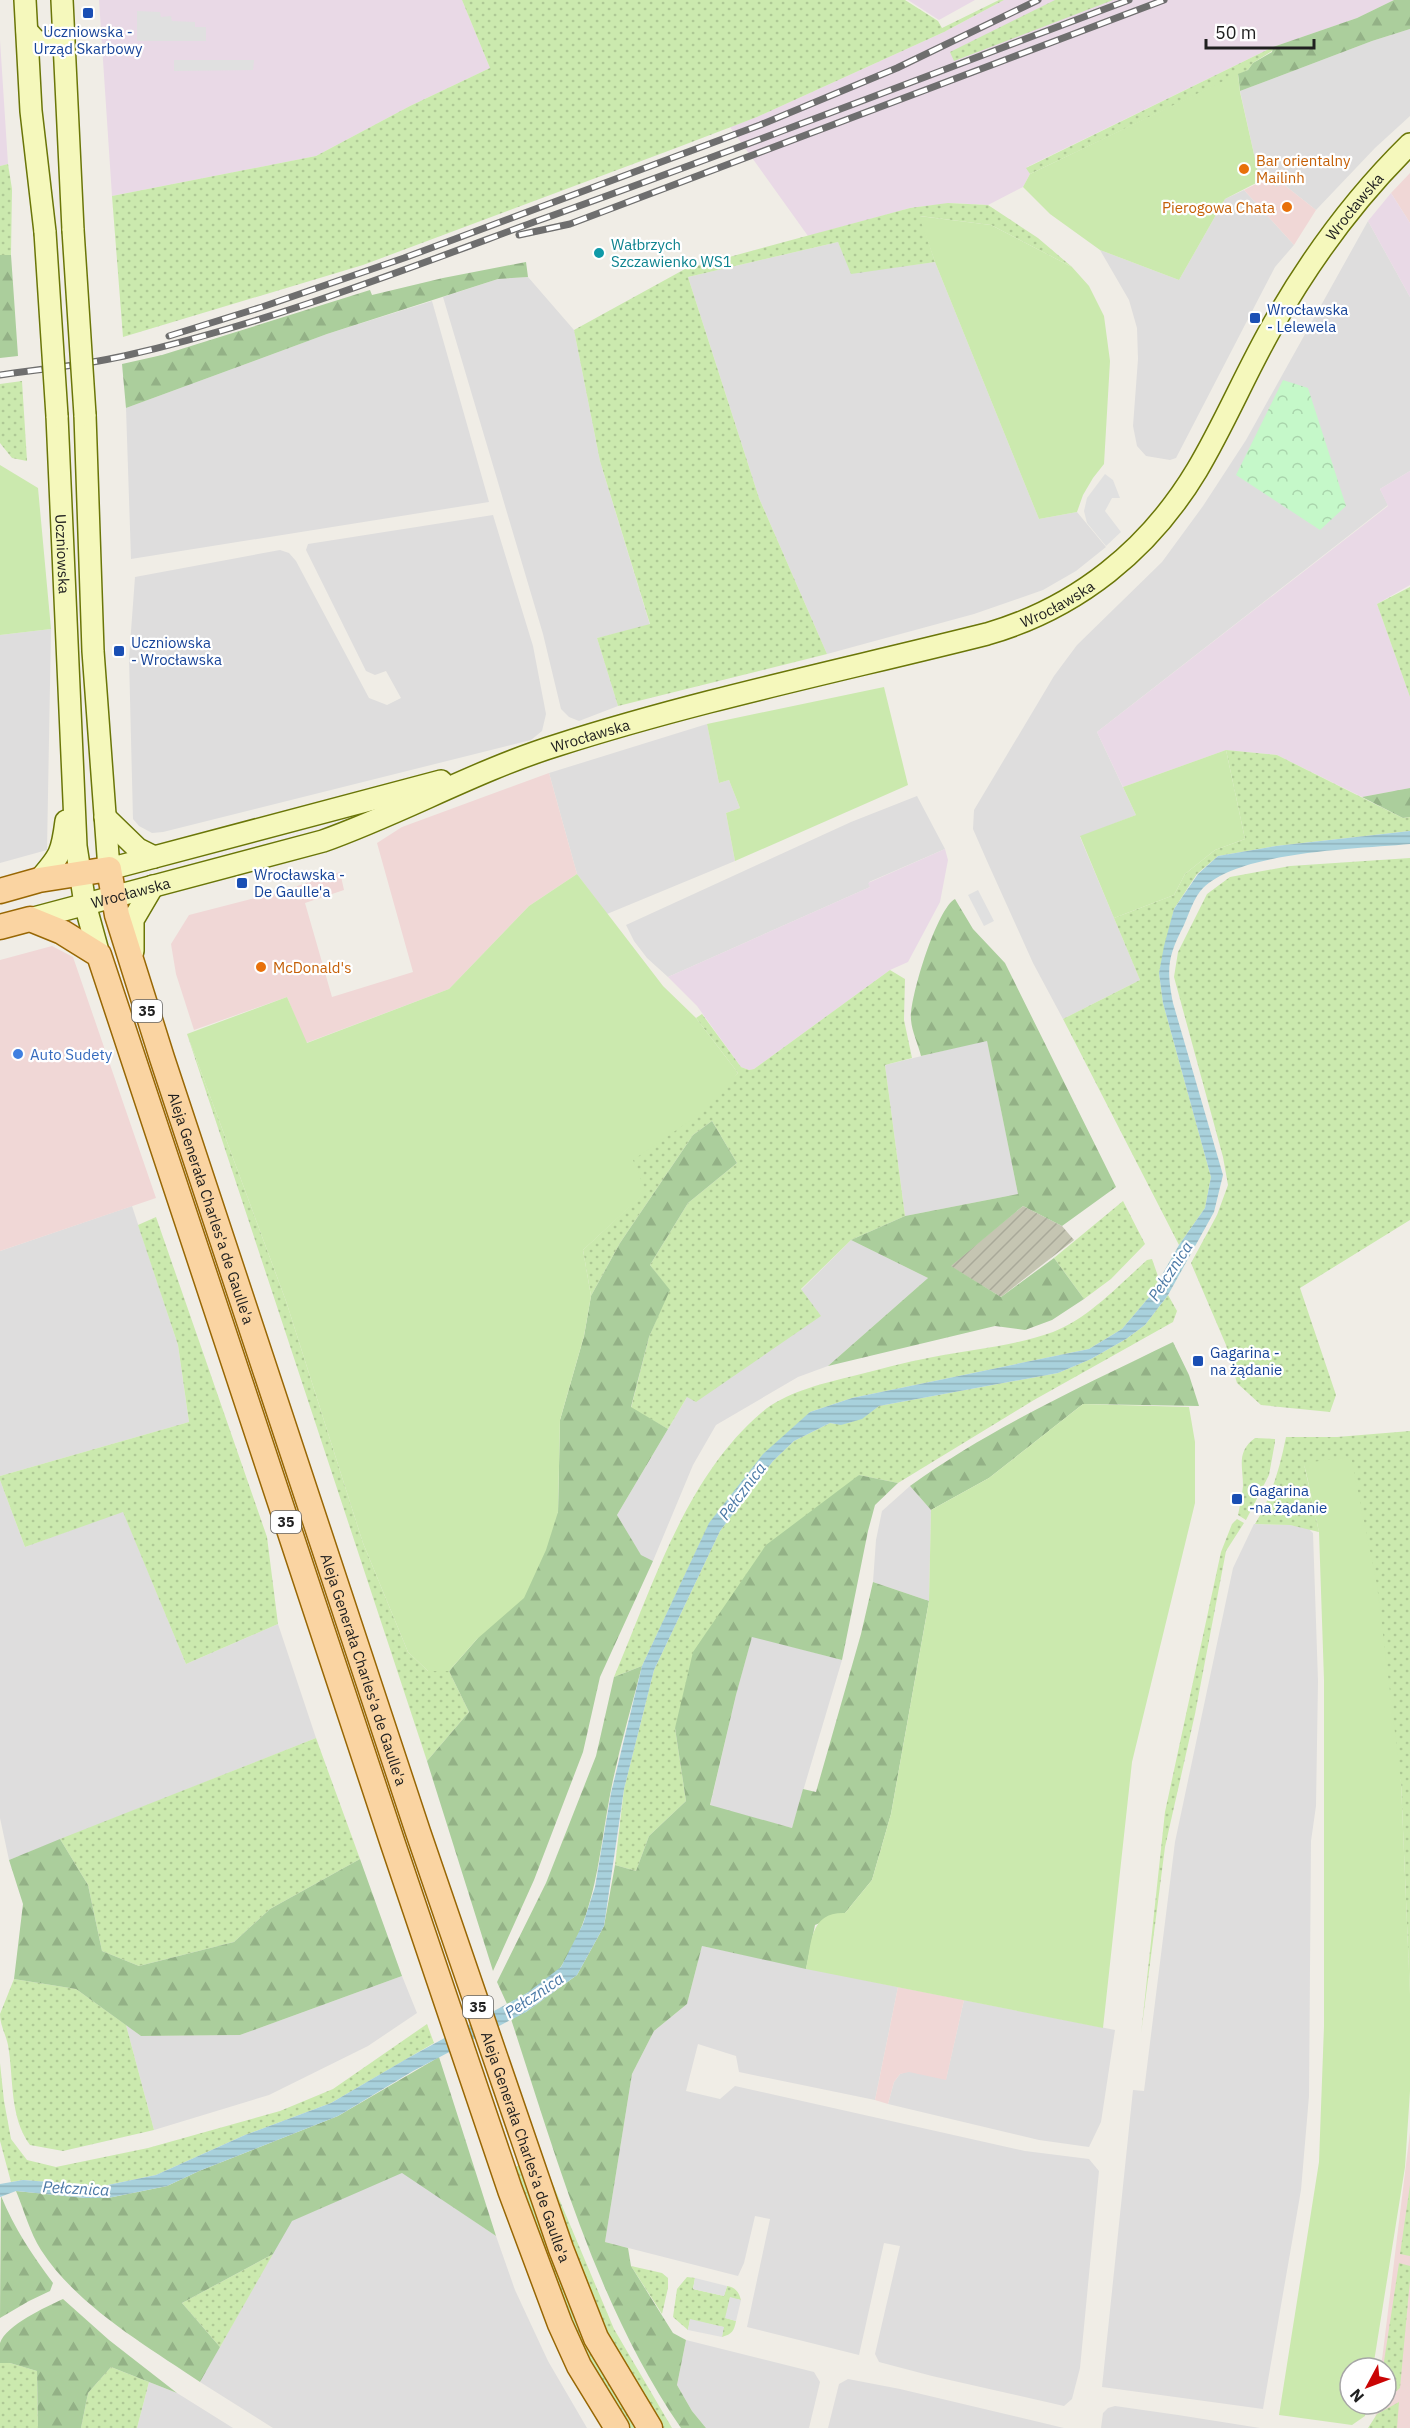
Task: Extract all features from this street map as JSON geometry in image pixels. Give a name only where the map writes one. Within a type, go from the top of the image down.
[{"type":"main road","name":"Uczniowska","points":[[25,0],[31,111],[45,232],[74,749],[73,791],[80,874],[85,904]]},
{"type":"main road","name":"Uczniowska","points":[[62,0],[85,415],[93,651],[109,869]]},
{"type":"main road","points":[[27,31],[37,42],[56,42],[64,37]]},
{"type":"main road","name":"Wrocławska","points":[[0,927],[332,837],[360,828],[495,768],[558,745],[722,699],[1006,628],[1076,597],[1096,583],[1139,545],[1173,506],[1198,468],[1273,326],[1310,265],[1351,207],[1410,144]]},
{"type":"main road","name":"Wrocławska","points":[[0,891],[39,880],[109,869],[387,794],[495,768]]},
{"type":"main road","points":[[39,880],[58,858],[63,848],[73,791]]},
{"type":"main road","points":[[105,818],[138,849],[154,857]]},
{"type":"main road","name":"35","points":[[109,869],[113,897]]},
{"type":"main road","points":[[135,972],[131,926],[136,911],[153,886]]},
{"type":"main road","name":"Aleja Generała Charles'a de Gaulle'a","points":[[113,897],[135,972],[418,1832],[561,2249],[596,2338],[650,2428]]},
{"type":"main road","name":"Aleja Generała Charles'a de Gaulle'a","points":[[85,904],[99,955],[510,2190],[560,2324],[579,2366],[616,2428]]},
{"type":"main road","points":[[30,919],[62,932],[99,955]]},
{"type":"main road","points":[[180,1199],[207,1191]]},
{"type":"shaded area","points":[[99,0],[462,0],[490,68],[410,106],[316,156],[112,196]]},
{"type":"shaded area","points":[[908,0],[975,0],[939,20]]},
{"type":"shaded area","points":[[1004,0],[1394,0],[1357,18],[1273,47],[1027,167],[1030,174],[1023,187],[988,205],[952,203],[910,208],[808,236],[730,127],[757,117],[944,32]]},
{"type":"shaded area","points":[[137,11],[160,12],[161,17],[171,16],[172,21],[195,22],[195,27],[206,27],[206,41],[137,41]]},
{"type":"shaded area","points":[[1410,29],[1410,116],[1375,148],[1316,210],[1283,184],[1276,188],[1270,177],[1260,181],[1240,91]]},
{"type":"shaded area","points":[[0,40],[8,164],[0,166]]},
{"type":"shaded area","points":[[174,60],[254,60],[253,70],[174,71]]},
{"type":"shaded area","points":[[1410,173],[1410,223],[1391,193]]},
{"type":"shaded area","points":[[1270,177],[1276,187],[1283,184],[1316,210],[1294,245],[1244,190]]},
{"type":"shaded area","points":[[1244,190],[1294,245],[1275,267],[1176,458],[1170,460],[1146,456],[1137,446],[1133,426],[1138,359],[1137,328],[1129,300],[1100,250],[1179,280],[1225,199]]},
{"type":"shaded area","points":[[1391,193],[1410,223],[1410,297],[1368,221]]},
{"type":"shaded area","points":[[1368,221],[1410,297],[1410,471],[1380,489],[1388,505],[1097,732],[1136,815],[1080,837],[1140,980],[1063,1019],[1033,963],[973,829],[974,810],[1054,676],[1077,645],[1162,562],[1203,506],[1246,440]]},
{"type":"shaded area","points":[[838,242],[852,273],[935,262],[1039,519],[1077,512],[1106,547],[1076,571],[1043,590],[974,614],[827,654],[759,498],[688,277]]},
{"type":"shaded area","points":[[528,277],[574,330],[600,461],[650,625],[597,638],[618,706],[579,721],[569,717],[561,709],[543,634],[443,297],[498,279]]},
{"type":"shaded area","points":[[432,301],[489,502],[131,559],[126,408],[327,334]]},
{"type":"shaded area","points":[[1410,471],[1410,585],[1377,604],[1410,697],[1410,788],[1362,797],[1277,755],[1226,750],[1123,787],[1097,732],[1388,506],[1380,489]]},
{"type":"shaded area","points":[[1105,474],[1113,480],[1120,498],[1112,498],[1105,511],[1121,532],[1106,546],[1087,523],[1084,511],[1087,498]]},
{"type":"shaded area","points":[[493,515],[533,646],[546,714],[542,731],[531,740],[163,832],[152,833],[139,826],[133,819],[129,658],[135,577],[280,550],[289,553],[296,561],[369,698],[387,705],[401,698],[386,671],[375,675],[366,671],[306,550],[308,544]]},
{"type":"shaded area","points":[[51,629],[47,850],[0,863],[0,635]]},
{"type":"shaded area","points":[[707,724],[719,783],[729,780],[740,808],[726,813],[735,861],[607,914],[577,874],[549,773]]},
{"type":"shaded area","points":[[549,773],[577,874],[529,906],[449,989],[306,1043],[287,997],[194,1030],[176,974],[171,944],[189,915],[282,891],[340,872],[344,890],[305,903],[332,997],[413,972],[377,843],[402,827]]},
{"type":"shaded area","points":[[917,796],[945,849],[869,882],[870,887],[668,977],[647,958],[634,941],[626,925],[851,822]]},
{"type":"shaded area","points":[[945,849],[948,860],[940,902],[908,962],[890,970],[754,1069],[741,1067],[697,1006],[668,977],[870,887],[868,883]]},
{"type":"shaded area","points":[[978,890],[994,921],[984,926],[968,895]]},
{"type":"shaded area","points":[[52,946],[73,957],[156,1198],[0,1251],[0,960]]},
{"type":"shaded area","points":[[987,1040],[1018,1194],[905,1216],[885,1065]]},
{"type":"shaded area","points":[[132,1206],[178,1345],[189,1422],[0,1476],[0,1251]]},
{"type":"shaded area","points":[[1023,1206],[1062,1226],[1074,1240],[1001,1297],[950,1266]]},
{"type":"shaded area","points":[[851,1240],[928,1278],[828,1366],[798,1377],[716,1425],[693,1465],[653,1561],[641,1556],[617,1515],[687,1397],[820,1316],[801,1290]]},
{"type":"shaded area","points":[[0,1480],[25,1547],[123,1511],[186,1664],[278,1624],[316,1738],[9,1860],[0,1818]]},
{"type":"shaded area","points":[[910,1486],[931,1510],[929,1601],[873,1582],[876,1540],[882,1511]]},
{"type":"shaded area","points":[[1254,1524],[1290,1525],[1308,1528],[1313,1533],[1318,1681],[1316,1806],[1311,1841],[1309,2096],[1301,2190],[1263,2409],[1102,2387],[1133,2090],[1144,2091],[1175,1842],[1233,1568]]},
{"type":"shaded area","points":[[752,1636],[842,1660],[792,1828],[710,1806]]},
{"type":"shaded area","points":[[702,1946],[898,1987],[875,2100],[739,2072],[736,2056],[698,2044],[686,2091],[720,2099],[735,2086],[1025,2151],[1089,2159],[1099,2171],[1080,2368],[1072,2399],[1064,2406],[879,2362],[875,2354],[900,2246],[884,2243],[859,2355],[747,2327],[770,2219],[755,2216],[744,2263],[738,2276],[605,2242],[632,2074],[654,2031],[687,2004]]},
{"type":"shaded area","points":[[402,1976],[417,2013],[368,2046],[269,2095],[154,2130],[126,2025],[141,2036],[240,2035]]},
{"type":"shaded area","points":[[898,1987],[964,2000],[946,2080],[909,2072],[900,2074],[894,2082],[888,2104],[875,2100]]},
{"type":"shaded area","points":[[964,2000],[1115,2030],[1101,2122],[1089,2147],[1039,2140],[888,2104],[894,2082],[900,2074],[909,2071],[946,2079]]},
{"type":"shaded area","points":[[1410,2132],[1410,2428],[1374,2428],[1376,2416],[1398,2416],[1398,2356],[1382,2356]]},
{"type":"shaded area","points":[[402,2172],[496,2236],[515,2290],[548,2361],[587,2428],[273,2428],[200,2382],[291,2221]]},
{"type":"shaded area","points":[[695,2278],[727,2286],[724,2296],[693,2289]]},
{"type":"shaded area","points":[[730,2297],[741,2300],[736,2321],[725,2318]]},
{"type":"shaded area","points":[[690,2319],[724,2327],[722,2337],[688,2330]]},
{"type":"shaded area","points":[[686,2340],[814,2372],[820,2382],[809,2428],[706,2428],[692,2411],[677,2385]]},
{"type":"shaded area","points":[[848,2379],[1064,2428],[828,2428],[839,2384]]},
{"type":"shaded area","points":[[149,2382],[177,2393],[233,2428],[137,2428]]},
{"type":"shaded area","points":[[1115,2406],[1260,2428],[1101,2428],[1103,2413]]},
{"type":"green space","points":[[462,0],[905,0],[938,21],[942,28],[999,0],[1004,0],[944,32],[757,117],[676,148],[363,265],[123,337],[112,196],[316,156],[410,106],[490,68]]},
{"type":"green space","points":[[1055,0],[1113,0],[954,61],[950,52]]},
{"type":"green space","points":[[1394,0],[1410,0],[1410,29],[1240,91],[1238,74],[1248,70],[1253,63],[1272,52],[1273,47],[1357,18]]},
{"type":"green space","points":[[1273,47],[1272,51],[1253,63],[1248,70],[1030,174],[1026,168]]},
{"type":"green space","points":[[1238,74],[1260,181],[1225,199],[1179,280],[1100,250],[1050,214],[1023,187],[1030,174]]},
{"type":"green space","points":[[8,164],[12,189],[11,255],[0,255],[0,166]]},
{"type":"green space","points":[[948,203],[988,205],[1038,238],[1072,267],[991,225],[920,216],[935,262],[851,274],[838,242],[688,277],[759,498],[827,654],[618,706],[597,638],[650,624],[600,461],[574,330],[685,269],[910,208]]},
{"type":"green space","points":[[919,216],[991,225],[1072,267],[1089,286],[1104,316],[1110,361],[1104,464],[1083,495],[1077,512],[1039,519],[935,262]]},
{"type":"green space","points":[[0,255],[11,255],[18,356],[0,358]]},
{"type":"green space","points":[[526,262],[528,277],[498,279],[327,334],[126,408],[122,364],[162,355],[370,290],[372,295]]},
{"type":"green space","points":[[1283,380],[1308,388],[1346,506],[1320,530],[1236,475]]},
{"type":"green space","points":[[22,381],[27,461],[12,458],[0,443],[0,384]]},
{"type":"green space","points":[[0,465],[38,488],[51,629],[0,635]]},
{"type":"green space","points":[[1410,587],[1410,697],[1377,604]]},
{"type":"green space","points":[[884,687],[908,785],[735,861],[726,813],[740,808],[729,780],[719,783],[707,724]]},
{"type":"green space","points":[[1226,750],[1277,755],[1403,818],[1410,817],[1410,831],[1276,846],[1218,856],[1197,874],[1174,909],[1159,973],[1163,1003],[1211,1177],[1205,1208],[1179,1245],[1063,1019],[1140,980],[1114,918],[1174,895],[1185,874],[1215,850],[1245,839]]},
{"type":"green space","points":[[1226,750],[1245,839],[1215,850],[1185,874],[1174,895],[1114,918],[1080,836],[1136,815],[1123,787]]},
{"type":"green space","points":[[1410,788],[1410,817],[1403,818],[1362,797]]},
{"type":"green space","points":[[1410,858],[1410,1220],[1300,1288],[1336,1395],[1330,1412],[1261,1405],[1237,1383],[1226,1345],[1191,1263],[1217,1215],[1228,1185],[1223,1157],[1174,977],[1178,952],[1207,894],[1230,877],[1290,866]]},
{"type":"green space","points":[[577,874],[663,986],[696,1018],[738,1073],[691,1120],[633,1160],[646,1192],[583,1250],[591,1296],[584,1336],[560,1420],[558,1512],[546,1550],[524,1598],[477,1639],[449,1671],[428,1671],[408,1652],[363,1543],[286,1301],[187,1034],[287,997],[307,1043],[449,989],[529,906]]},
{"type":"green space","points":[[955,899],[973,929],[1005,963],[1116,1187],[1062,1226],[1023,1206],[951,1266],[1001,1297],[1054,1258],[1084,1299],[1052,1320],[1025,1330],[995,1326],[828,1366],[928,1278],[851,1240],[905,1216],[1018,1194],[987,1041],[921,1056],[911,1020],[914,994],[926,955],[940,919]]},
{"type":"green space","points":[[890,970],[905,979],[904,1020],[912,1058],[885,1065],[905,1216],[851,1240],[801,1289],[821,1316],[696,1402],[687,1397],[668,1429],[631,1408],[649,1337],[669,1290],[650,1265],[688,1203],[737,1163],[712,1121],[693,1135],[620,1243],[591,1296],[583,1250],[645,1192],[632,1160],[738,1073],[696,1018],[702,1014],[741,1067],[754,1069]]},
{"type":"green space","points":[[187,1034],[286,1301],[363,1543],[408,1652],[428,1671],[449,1671],[469,1712],[427,1761]]},
{"type":"green space","points":[[712,1121],[737,1163],[688,1203],[650,1265],[670,1290],[649,1337],[631,1407],[668,1429],[617,1515],[641,1555],[653,1561],[600,1677],[583,1752],[534,1880],[493,1971],[427,1761],[469,1712],[449,1671],[477,1639],[558,1512],[560,1420],[584,1336],[591,1296],[620,1243],[693,1135]]},
{"type":"green space","points":[[1123,1201],[1145,1244],[1111,1279],[1084,1299],[1054,1258]]},
{"type":"green space","points":[[156,1217],[267,1537],[278,1624],[186,1664],[123,1512],[25,1547],[0,1480],[0,1476],[189,1422],[178,1345],[138,1225]]},
{"type":"green space","points":[[1152,1259],[1159,1279],[1150,1296],[1122,1329],[1089,1349],[852,1398],[810,1412],[709,1524],[642,1666],[614,1677],[657,1571],[691,1502],[711,1469],[734,1439],[770,1406],[803,1390],[826,1383],[912,1361],[1009,1344],[1053,1332],[1091,1310],[1147,1260]]},
{"type":"green space","points":[[1168,1295],[1177,1311],[1173,1322],[1034,1400],[898,1483],[859,1475],[675,1728],[686,1801],[649,1836],[636,1871],[615,1865],[624,1789],[654,1670],[720,1531],[773,1461],[794,1441],[830,1423],[844,1424],[856,1420],[879,1406],[1058,1373],[1091,1359],[1126,1339],[1145,1325]]},
{"type":"green space","points":[[1173,1342],[1189,1375],[1199,1406],[1083,1404],[989,1478],[931,1510],[910,1486],[1006,1426]]},
{"type":"green space","points":[[1083,1404],[1189,1407],[1195,1442],[1195,1503],[1132,1762],[1103,2028],[806,1969],[812,1939],[819,1923],[825,1917],[845,1913],[872,1880],[891,1814],[929,1601],[931,1510],[989,1478]]},
{"type":"green space","points":[[1410,1431],[1410,1994],[1401,1782],[1304,1464],[1319,1532],[1290,1525],[1255,1524],[1274,1482],[1286,1437],[1337,1437]]},
{"type":"green space","points":[[1255,1438],[1275,1439],[1275,1442],[1269,1475],[1246,1520],[1238,1515],[1243,1486],[1242,1460],[1245,1449]]},
{"type":"green space","points":[[1351,1457],[1377,1585],[1401,1782],[1410,1994],[1410,2091],[1405,2167],[1375,2356],[1338,2356],[1338,2416],[1365,2416],[1352,2425],[1279,2415],[1319,2162],[1324,2026],[1324,1680],[1319,1532],[1304,1463]]},
{"type":"green space","points":[[859,1475],[898,1483],[875,1505],[842,1660],[752,1637],[710,1805],[792,1828],[803,1789],[816,1792],[861,1634],[873,1582],[929,1601],[891,1814],[872,1880],[845,1913],[815,1925],[806,1969],[702,1946],[687,2004],[654,2031],[632,2074],[605,2242],[628,2248],[631,2266],[673,2333],[686,2340],[677,2385],[692,2411],[706,2428],[681,2428],[651,2381],[602,2282],[563,2178],[511,2019],[526,2012],[577,1975],[604,1926],[615,1865],[636,1871],[649,1836],[686,1801],[675,1728],[693,1652],[766,1545]]},
{"type":"green space","points":[[1237,1519],[1244,1523],[1226,1551],[1195,1714],[1165,1847],[1141,2034],[1165,1812],[1221,1552],[1232,1524]]},
{"type":"green space","points":[[642,1666],[610,1795],[595,1883],[582,1925],[558,1970],[537,1987],[507,2004],[497,1982],[546,1883],[596,1756],[614,1677]]},
{"type":"green space","points":[[316,1738],[360,1859],[270,1909],[234,1942],[139,1966],[102,1951],[88,1885],[60,1839]]},
{"type":"green space","points":[[60,1839],[88,1885],[102,1951],[139,1966],[234,1942],[270,1909],[360,1859],[402,1976],[240,2035],[141,2036],[76,1989],[14,1979],[23,1904],[9,1860]]},
{"type":"green space","points":[[14,1979],[76,1989],[126,2025],[154,2130],[63,2151],[30,2145],[23,2134],[15,2110],[8,2045],[0,2018]]},
{"type":"green space","points":[[427,2024],[434,2043],[331,2103],[245,2135],[156,2175],[103,2186],[23,2180],[11,2182],[0,2141],[0,2063],[11,2139],[27,2160],[56,2167],[148,2148],[280,2111],[333,2089]]},
{"type":"green space","points":[[439,2057],[496,2236],[402,2173],[292,2221],[273,2254],[182,2303],[220,2347],[200,2382],[114,2324],[74,2289],[41,2250],[30,2229],[16,2191],[108,2198],[167,2186],[338,2116]]},
{"type":"green space","points":[[544,2163],[614,2329],[672,2428],[659,2428],[605,2332],[589,2296]]},
{"type":"green space","points":[[523,2164],[639,2428],[625,2428],[569,2322],[512,2168]]},
{"type":"green space","points":[[1410,2185],[1410,2256],[1400,2254]]},
{"type":"green space","points":[[1,2196],[24,2241],[53,2283],[50,2291],[0,2318]]},
{"type":"green space","points":[[273,2254],[220,2347],[182,2303]]},
{"type":"green space","points":[[1399,2263],[1410,2266],[1410,2280],[1400,2388],[1398,2390],[1398,2356],[1385,2356]]},
{"type":"green space","points":[[631,2266],[662,2273],[668,2278],[662,2314]]},
{"type":"green space","points":[[687,2277],[695,2278],[693,2289],[724,2296],[727,2286],[738,2292],[741,2300],[730,2298],[726,2318],[736,2321],[730,2333],[722,2337],[723,2327],[690,2320],[688,2330],[673,2317],[677,2289]]},
{"type":"green space","points":[[63,2299],[109,2340],[177,2393],[111,2367],[88,2393],[81,2428],[38,2428],[37,2371],[10,2363],[0,2363],[0,2343],[18,2323]]},
{"type":"green space","points":[[0,2363],[10,2363],[37,2371],[38,2428],[0,2428]]},
{"type":"green space","points":[[111,2367],[149,2382],[137,2428],[81,2428],[88,2393]]},
{"type":"green space","points":[[1376,2416],[1398,2416],[1397,2428],[1368,2428]]},
{"type":"water","name":"Pełcznica","points":[[1410,831],[1410,844],[1331,850],[1271,859],[1244,866],[1221,876],[1203,888],[1194,901],[1175,945],[1169,971],[1173,1003],[1223,1175],[1214,1212],[1168,1295],[1145,1325],[1091,1359],[1058,1373],[879,1406],[862,1419],[841,1425],[830,1423],[794,1441],[773,1461],[720,1531],[654,1670],[624,1789],[604,1926],[577,1975],[526,2012],[413,2071],[338,2116],[167,2186],[108,2198],[16,2191],[0,2197],[0,2184],[23,2180],[103,2186],[156,2175],[245,2135],[331,2103],[527,1993],[561,1967],[583,1924],[595,1887],[611,1793],[642,1666],[709,1523],[763,1454],[810,1412],[852,1398],[1089,1349],[1122,1329],[1150,1296],[1179,1245],[1205,1208],[1211,1177],[1163,1003],[1159,973],[1174,909],[1198,874],[1218,856],[1276,846]]},
{"type":"railway","points":[[169,336],[404,258],[760,125],[897,68],[1038,0]]},
{"type":"railway","points":[[0,375],[124,356],[280,313],[684,168],[1129,0]]},
{"type":"railway","points":[[519,235],[570,224],[1164,0]]},
{"type":"place","name":"Uczniowska - Urząd Skarbowy","points":[[88,13]]},
{"type":"place","name":"Bar orientalny Mailinh","points":[[1244,169]]},
{"type":"place","name":"Pierogowa Chata","points":[[1287,207]]},
{"type":"place","name":"Wałbrzych Szczawienko WS1","points":[[599,253]]},
{"type":"place","name":"Wrocławska - Lelewela","points":[[1255,318]]},
{"type":"place","name":"Uczniowska - Wrocławska","points":[[119,651]]},
{"type":"place","name":"Wrocławska - De Gaulle'a","points":[[242,883]]},
{"type":"place","name":"McDonald's","points":[[261,967]]},
{"type":"place","name":"Auto Sudety","points":[[18,1054]]},
{"type":"place","name":"Gagarina - na żądanie","points":[[1198,1361]]},
{"type":"place","name":"Gagarina -na żądanie","points":[[1237,1499]]}]
